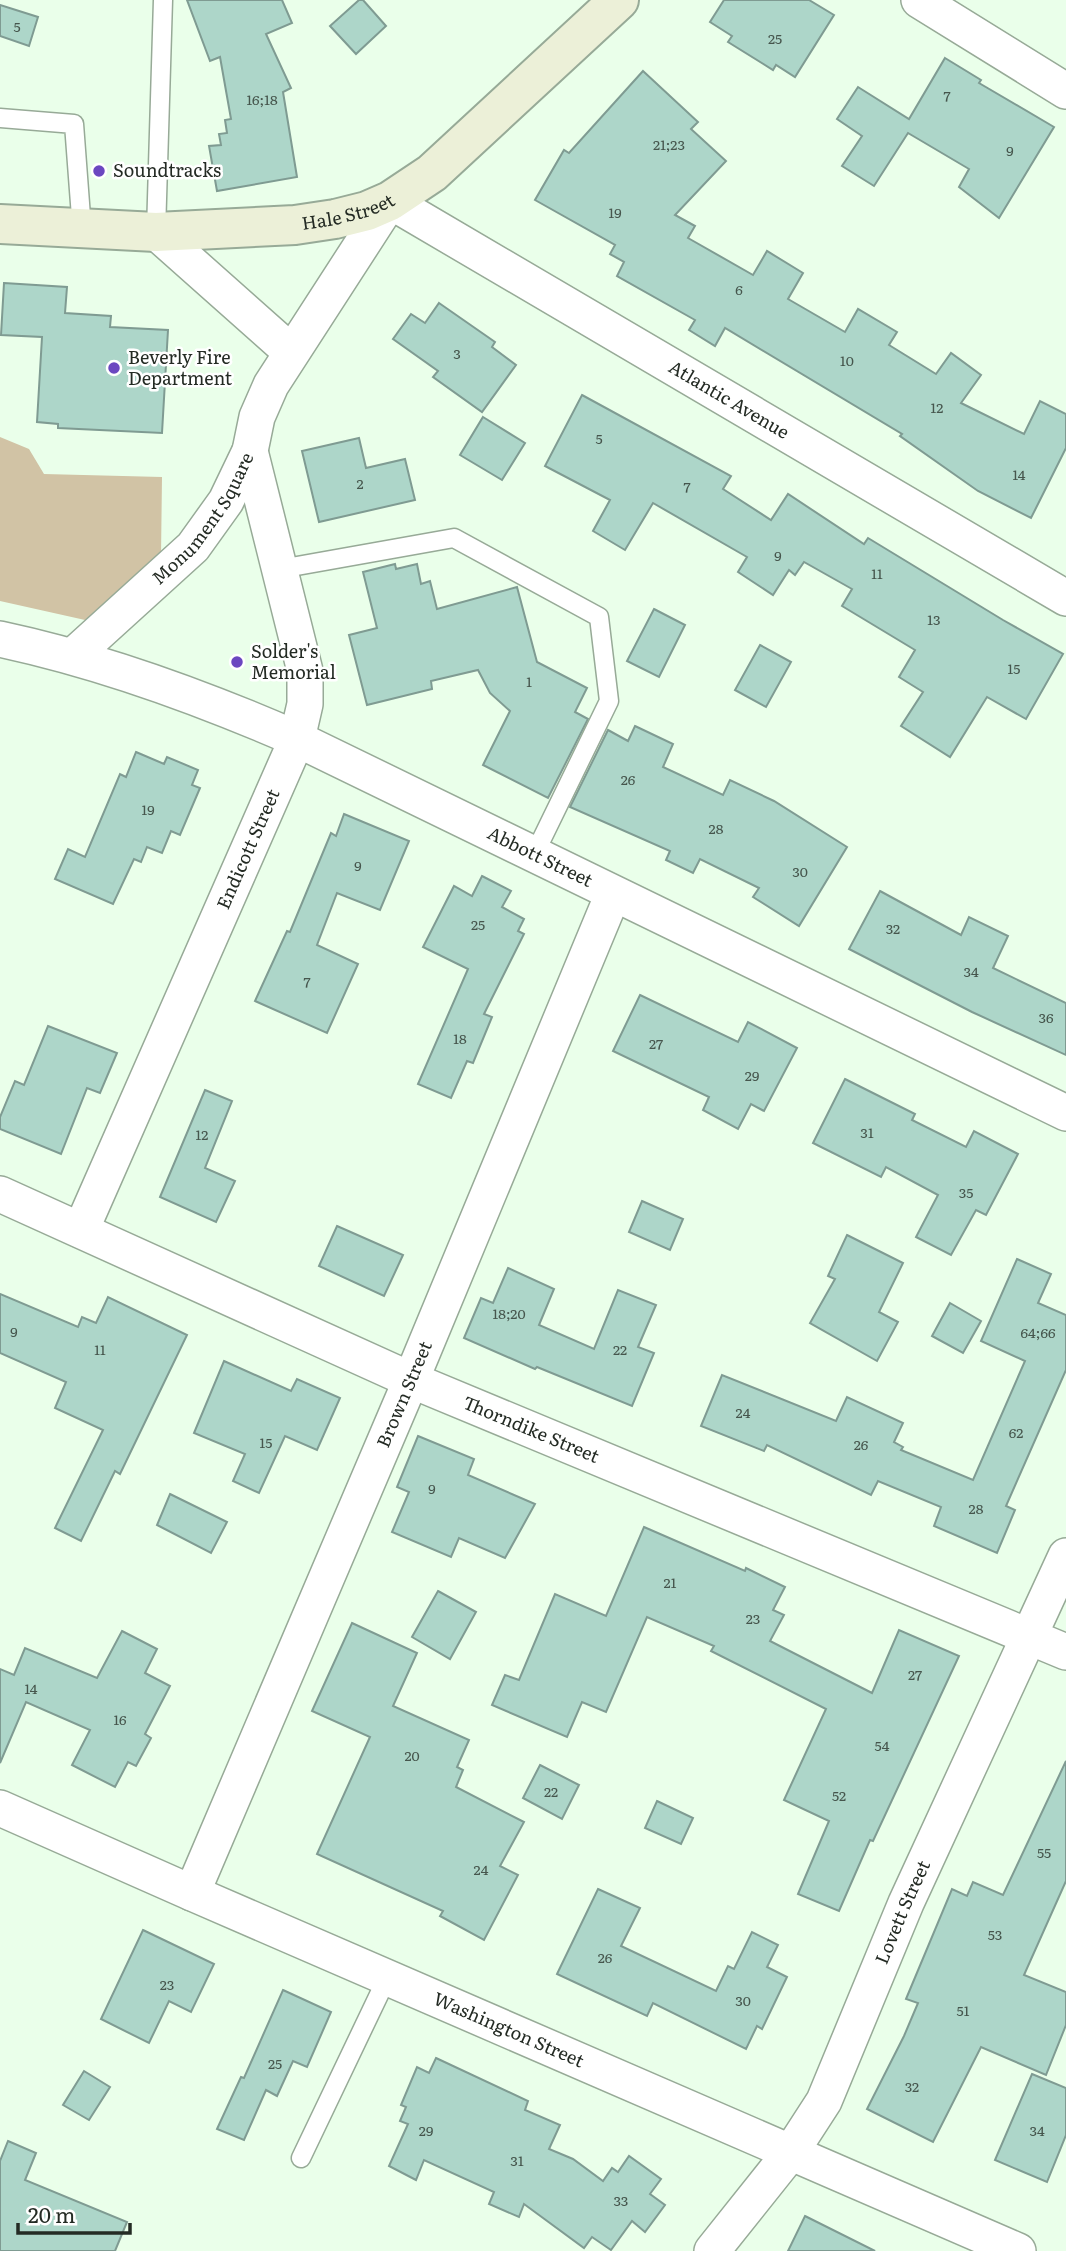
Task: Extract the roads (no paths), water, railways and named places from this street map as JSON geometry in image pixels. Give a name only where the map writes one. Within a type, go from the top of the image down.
[{"type":"street","name":"Hale Street","points":[[0,224],[156,232],[296,225],[367,211],[390,201],[432,173],[619,0]]},
{"type":"street","points":[[919,0],[1066,91]]},
{"type":"street","name":"Monument Square","points":[[73,656],[193,547],[226,501],[250,452],[257,417],[271,385],[390,201]]},
{"type":"street","name":"Atlantic Avenue","points":[[390,201],[1066,598]]},
{"type":"street","points":[[156,232],[291,352]]},
{"type":"street","name":"Endicott Street","points":[[81,1230],[297,739],[305,704],[305,671],[250,452]]},
{"type":"street","name":"Abbott Street","points":[[0,639],[73,656],[180,690],[297,739],[1066,1113]]},
{"type":"street","name":"Brown Street","points":[[192,1894],[411,1380],[613,894]]},
{"type":"street","name":"Thorndike Street","points":[[0,1194],[411,1380],[1066,1652]]},
{"type":"street","name":"Lovett Street","points":[[712,2251],[791,2152],[824,2101],[906,1903],[1066,1556]]},
{"type":"street","name":"Washington Street","points":[[0,1808],[192,1894],[1018,2251]]},
{"type":"lane","points":[[156,232],[163,0]]},
{"type":"lane","points":[[0,118],[74,124],[82,230]]},
{"type":"lane","points":[[280,569],[454,538],[599,617],[609,701],[534,855]]},
{"type":"lane","points":[[302,2158],[387,1978]]},
{"type":"place","name":"Soundtracks","points":[[99,171]]},
{"type":"place","name":"Beverly Fire Department","points":[[114,368]]},
{"type":"place","name":"Solder's Memorial","points":[[237,662]]}]
